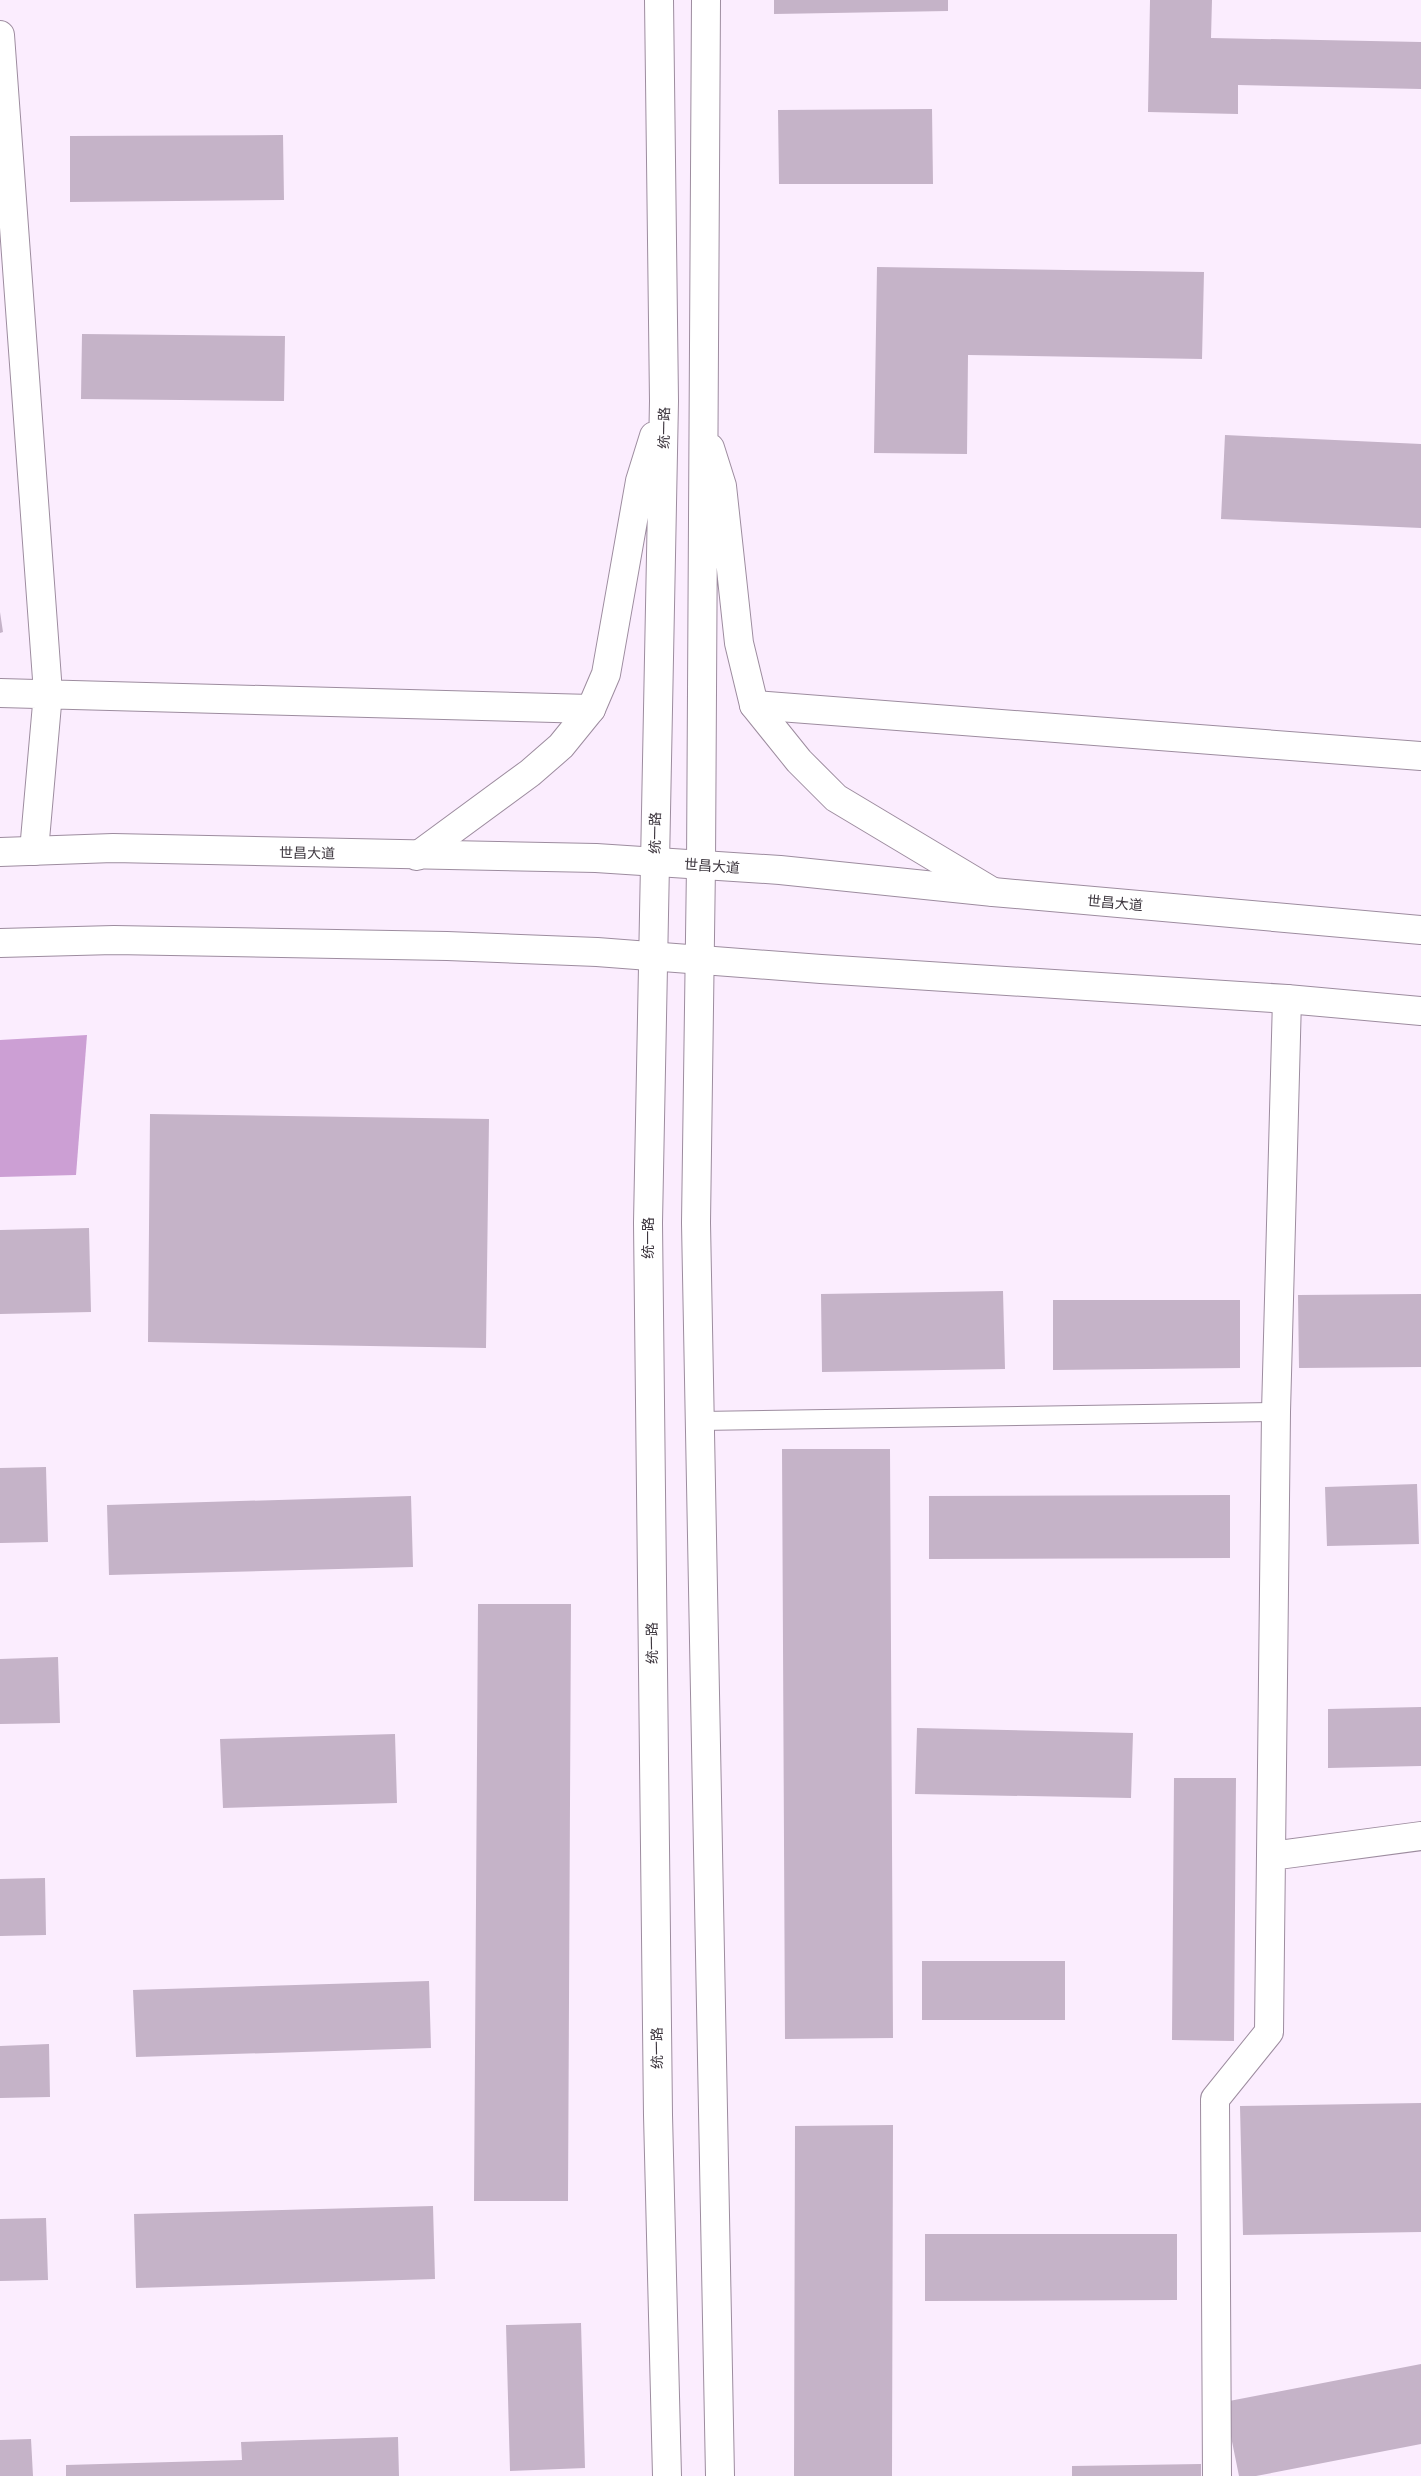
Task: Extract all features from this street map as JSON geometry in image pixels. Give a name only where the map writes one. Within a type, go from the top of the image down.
[{"type":"main road","name":"统一路","points":[[658,0],[664,401],[648,1223],[658,2115],[667,2476]]},
{"type":"main road","points":[[706,0],[702,420],[701,866],[696,1223],[720,2476]]},
{"type":"main road","points":[[0,35],[48,693],[34,851]]},
{"type":"main road","points":[[417,856],[530,773],[561,746],[591,709],[606,674],[640,481],[664,401]]},
{"type":"main road","points":[[702,420],[722,486],[739,642],[754,705],[799,761],[836,798],[993,892]]},
{"type":"main road","points":[[0,693],[591,709]]},
{"type":"main road","points":[[754,705],[1421,756]]},
{"type":"main road","name":"世昌大道","points":[[0,852],[113,848],[417,856],[596,858],[780,870],[993,892],[1421,930]]},
{"type":"main road","points":[[0,943],[114,940],[388,945],[653,956],[1287,999],[1421,1011]]},
{"type":"main road","points":[[1217,2476],[1215,2099],[1269,2032],[1276,1412],[1287,999]]},
{"type":"main road","points":[[1271,1856],[1421,1836]]},
{"type":"lane","points":[[700,1421],[1276,1412]]},
{"type":"shaded area","points":[[87,1035],[76,1175],[0,1177],[0,1040]]},
{"type":"building","points":[[774,0],[948,0],[948,11],[774,14]]},
{"type":"building","points":[[1150,0],[1212,0],[1211,38],[1421,42],[1421,89],[1238,85],[1238,114],[1148,112]]},
{"type":"building","points":[[932,109],[933,184],[779,184],[778,110]]},
{"type":"building","points":[[283,135],[284,200],[70,202],[70,136]]},
{"type":"building","points":[[877,267],[1204,272],[1202,359],[968,355],[967,454],[874,453]]},
{"type":"building","points":[[82,334],[285,336],[284,401],[81,399]]},
{"type":"building","points":[[1225,435],[1421,444],[1421,528],[1221,519]]},
{"type":"building","points":[[0,612],[3,632],[0,633]]},
{"type":"building","points":[[150,1114],[489,1119],[486,1348],[148,1342]]},
{"type":"building","points":[[89,1228],[91,1312],[0,1314],[0,1230]]},
{"type":"building","points":[[1003,1291],[1005,1369],[822,1372],[821,1294]]},
{"type":"building","points":[[1421,1294],[1421,1367],[1299,1368],[1298,1295]]},
{"type":"building","points":[[1053,1300],[1240,1300],[1240,1368],[1053,1370]]},
{"type":"building","points":[[782,1449],[890,1449],[893,2038],[785,2039]]},
{"type":"building","points":[[46,1467],[48,1542],[0,1543],[0,1468]]},
{"type":"building","points":[[1417,1484],[1419,1544],[1327,1546],[1325,1487]]},
{"type":"building","points":[[1230,1495],[1230,1558],[929,1559],[929,1496]]},
{"type":"building","points":[[411,1496],[413,1567],[109,1575],[107,1505]]},
{"type":"building","points":[[478,1604],[571,1604],[568,2201],[474,2201]]},
{"type":"building","points":[[58,1657],[60,1723],[0,1724],[0,1659]]},
{"type":"building","points":[[1421,1707],[1421,1766],[1328,1768],[1328,1709]]},
{"type":"building","points":[[917,1728],[1133,1733],[1131,1798],[915,1794]]},
{"type":"building","points":[[395,1734],[397,1803],[223,1808],[220,1739]]},
{"type":"building","points":[[1174,1778],[1236,1778],[1234,2041],[1172,2040]]},
{"type":"building","points":[[45,1878],[46,1935],[0,1936],[0,1879]]},
{"type":"building","points":[[922,1961],[1065,1961],[1065,2020],[922,2020]]},
{"type":"building","points":[[429,1981],[431,2048],[136,2057],[133,1990]]},
{"type":"building","points":[[49,2044],[50,2097],[0,2098],[0,2046]]},
{"type":"building","points":[[1421,2103],[1421,2232],[1243,2235],[1240,2106]]},
{"type":"building","points":[[893,2125],[892,2476],[794,2476],[795,2126]]},
{"type":"building","points":[[433,2206],[435,2279],[136,2288],[134,2214]]},
{"type":"building","points":[[46,2218],[48,2280],[0,2281],[0,2219]]},
{"type":"building","points":[[925,2234],[1177,2234],[1177,2300],[925,2301]]},
{"type":"building","points":[[581,2323],[585,2468],[510,2471],[506,2325]]},
{"type":"building","points":[[1421,2364],[1421,2444],[1256,2476],[1239,2476],[1224,2402]]},
{"type":"building","points":[[398,2437],[399,2476],[66,2476],[66,2465],[242,2460],[241,2442]]},
{"type":"building","points":[[31,2439],[33,2476],[0,2476],[0,2440]]},
{"type":"building","points":[[1201,2464],[1201,2476],[1072,2476],[1072,2466]]}]
